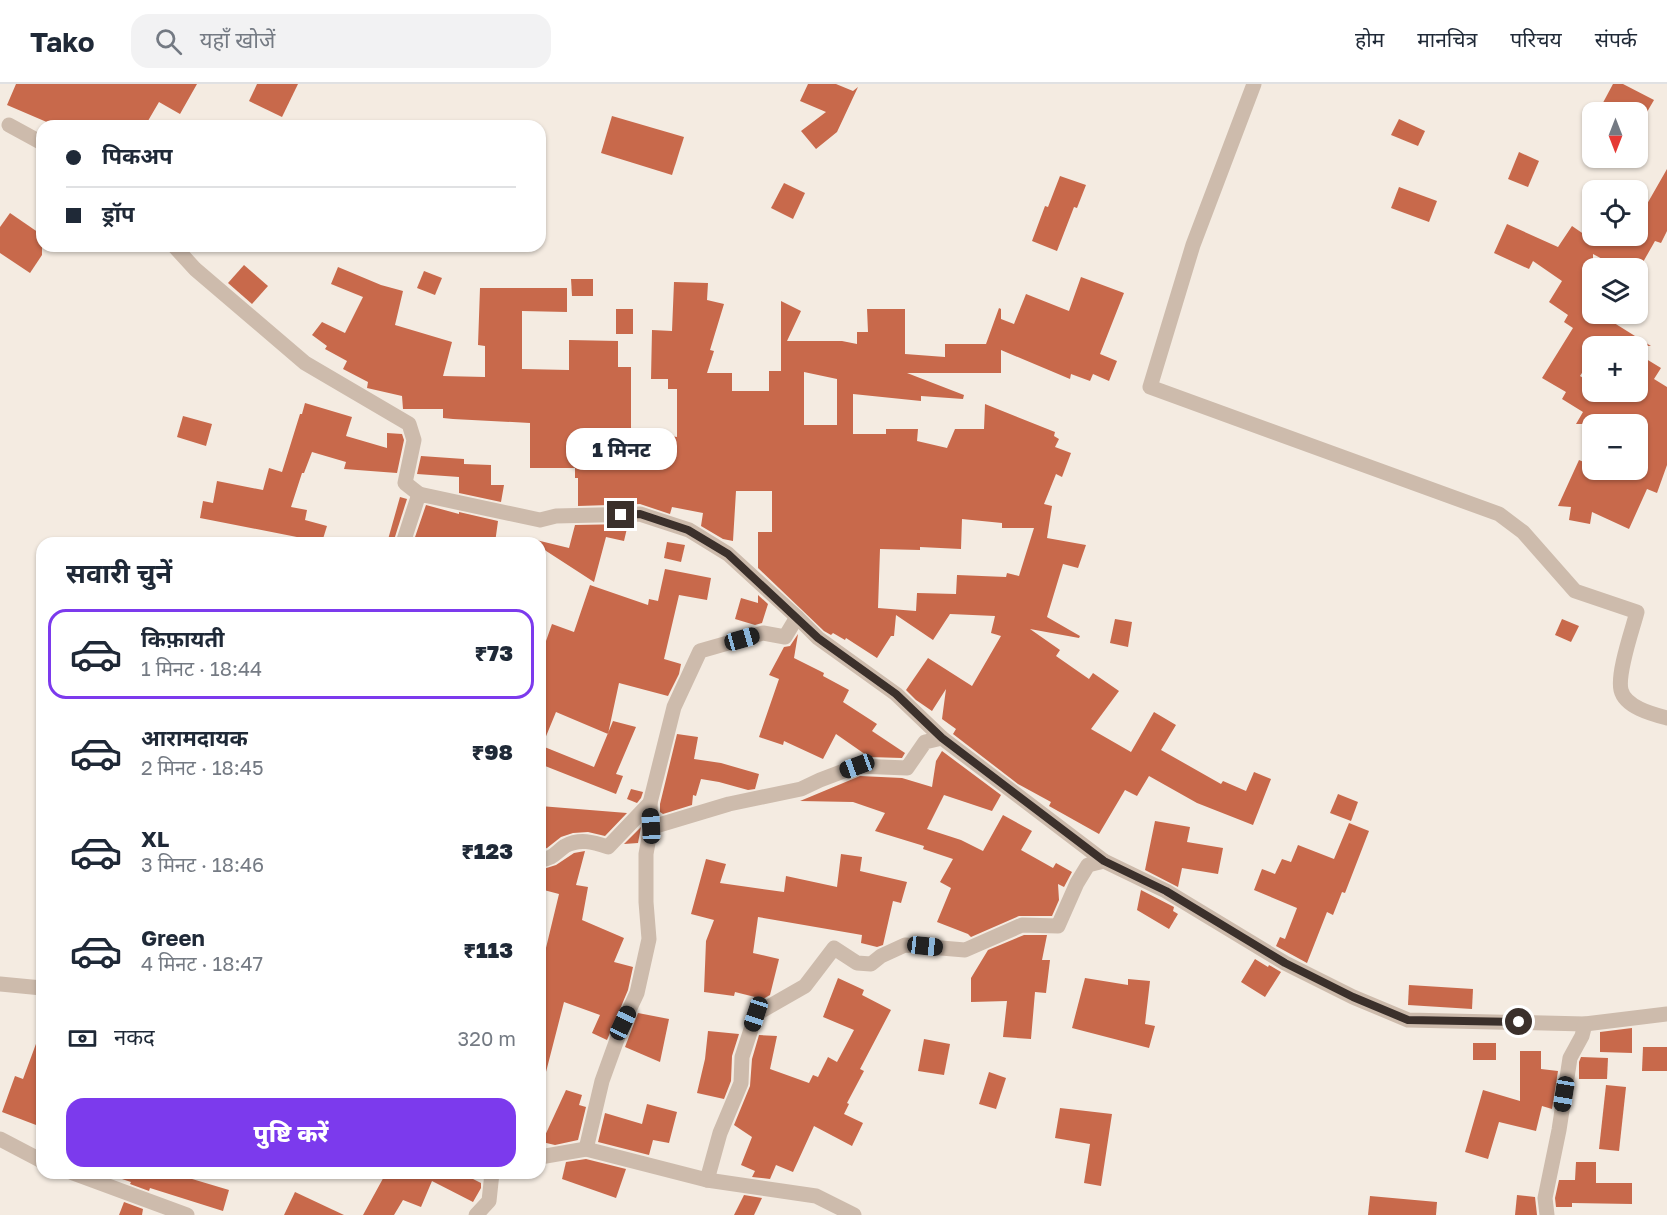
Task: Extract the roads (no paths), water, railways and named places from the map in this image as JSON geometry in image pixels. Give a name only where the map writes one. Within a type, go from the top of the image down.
[{"type":"street","points":[[1254,84],[1193,245],[1150,387],[1499,514],[1523,532],[1575,591],[1637,612],[1621,674],[1621,692],[1632,704],[1649,714],[1667,718]]},
{"type":"street","points":[[9,125],[36,139]]},
{"type":"street","points":[[179,252],[195,269],[305,363],[410,424],[414,440],[405,483],[419,494],[540,520],[556,516],[640,514],[688,530],[728,554],[818,638],[896,694],[942,738],[1104,861],[1166,891],[1285,963],[1353,997],[1408,1020],[1585,1024],[1667,1014]]},
{"type":"street","points":[[405,537],[419,494]]},
{"type":"street","points":[[586,1149],[602,1081],[623,1023],[637,993],[649,939],[645,902],[646,854],[651,826],[650,803],[674,707],[700,651],[763,633],[785,636],[797,617]]},
{"type":"street","points":[[651,826],[729,804],[801,789],[857,766],[907,768],[925,742],[942,738]]},
{"type":"street","points":[[546,859],[567,845],[585,840],[608,847],[650,803]]},
{"type":"street","points":[[706,1180],[720,1133],[741,1083],[742,1057],[756,1014],[805,986],[834,948],[857,963],[871,964],[881,956],[905,945],[965,950],[1022,925],[1058,927],[1088,865],[1104,861]]},
{"type":"street","points":[[0,984],[36,987]]},
{"type":"street","points":[[1547,1215],[1545,1198],[1559,1130],[1570,1058],[1582,1036],[1585,1024]]},
{"type":"street","points":[[0,1139],[36,1158]]},
{"type":"street","points":[[546,1156],[586,1149],[706,1180],[816,1196],[854,1215]]},
{"type":"street","points":[[89,1179],[187,1215]]},
{"type":"street","points":[[476,1215],[489,1201],[491,1179]]}]
